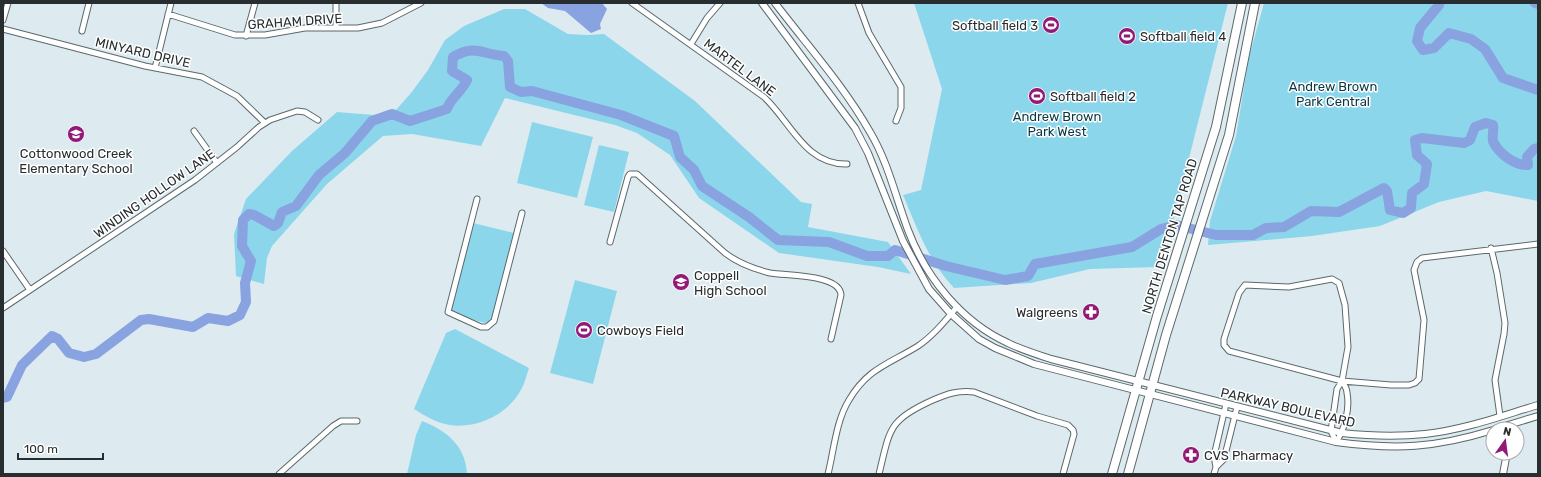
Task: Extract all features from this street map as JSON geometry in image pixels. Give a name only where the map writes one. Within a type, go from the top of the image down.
[{"type":"main road","name":"NORTH DENTON TAP ROAD","points":[[1128,474],[1152,385],[1229,135],[1237,101],[1255,3]]},
{"type":"main road","name":"NORTH DENTON TAP ROAD","points":[[1112,474],[1168,278],[1181,242],[1216,127],[1241,6]]},
{"type":"main road","points":[[1223,98],[1237,101]]},
{"type":"main road","points":[[1168,278],[1182,285]]},
{"type":"street","points":[[3,20],[8,3]]},
{"type":"street","points":[[82,31],[89,3]]},
{"type":"street","points":[[155,68],[171,3]]},
{"type":"street","points":[[246,36],[254,3]]},
{"type":"street","points":[[336,3],[336,28]]},
{"type":"street","name":"GRAHAM DRIVE","points":[[168,14],[220,31],[246,36],[265,35],[305,28],[358,28],[382,23],[420,3]]},
{"type":"street","name":"MARTEL LANE","points":[[632,3],[691,44],[768,101],[779,113],[803,146],[813,154],[836,165],[847,164]]},
{"type":"street","points":[[691,44],[707,18],[720,3]]},
{"type":"street","name":"PARKWAY BOULEVARD","points":[[762,3],[855,128],[868,153],[902,241],[929,289],[951,314],[979,339],[1012,356],[1034,364],[1336,442],[1386,448],[1434,445],[1461,440],[1485,432]]},
{"type":"street","name":"PARKWAY BOULEVARD","points":[[775,3],[854,106],[871,133],[882,155],[915,244],[935,279],[957,307],[992,335],[1024,350],[1051,359],[1342,433],[1383,437],[1426,434],[1538,405]]},
{"type":"street","points":[[858,3],[868,33],[901,87],[901,108],[896,121]]},
{"type":"street","name":"MINYARD DRIVE","points":[[3,29],[155,68],[193,75],[210,80],[245,102],[265,123]]},
{"type":"street","name":"WINDING HOLLOW LANE","points":[[3,308],[195,180],[218,163],[265,123],[297,111],[306,112],[318,120]]},
{"type":"street","points":[[194,131],[218,163]]},
{"type":"street","points":[[610,242],[628,177],[630,174],[637,174],[725,253],[738,262],[770,273],[825,280],[837,284],[841,290],[841,295],[831,339]]},
{"type":"street","points":[[477,199],[448,312],[481,327],[487,327],[494,321],[522,213]]},
{"type":"street","points":[[1336,442],[1331,431],[1337,389],[1342,381],[1348,347],[1345,305],[1338,282],[1332,279],[1289,287],[1245,285],[1239,293],[1224,339],[1224,345],[1230,351],[1342,381],[1409,385],[1415,384],[1419,379],[1423,341],[1424,320],[1414,270],[1417,262],[1422,258],[1453,255],[1491,248],[1538,244]]},
{"type":"street","points":[[1491,248],[1497,273],[1505,323],[1495,380],[1497,401],[1502,421]]},
{"type":"street","points":[[3,251],[30,290]]},
{"type":"street","points":[[828,474],[842,417],[848,401],[860,383],[874,370],[926,340],[957,307]]},
{"type":"street","points":[[1336,442],[1342,433],[1348,392],[1342,381]]},
{"type":"street","points":[[879,474],[888,436],[894,425],[903,416],[910,410],[950,393],[964,391],[974,392],[1037,416],[1068,425],[1073,430],[1074,434],[1063,474]]},
{"type":"street","points":[[1214,474],[1216,467],[1214,456],[1226,404]]},
{"type":"street","points":[[1216,467],[1224,459],[1237,407]]},
{"type":"street","name":"PARKWAY BOULEVARD","points":[[1524,421],[1538,416]]},
{"type":"street","points":[[279,474],[333,426],[341,421],[357,421]]},
{"type":"street","points":[[1503,474],[1505,461]]},
{"type":"green space","name":"Andrew Brown Park West","points":[[914,3],[1228,3],[1174,218],[1158,267],[1090,269],[1031,283],[954,288],[937,267],[924,244],[903,195],[921,190],[942,89]]},
{"type":"green space","name":"Andrew Brown Park Central","points":[[1264,3],[1538,3],[1538,201],[1486,191],[1439,202],[1380,226],[1312,236],[1208,245],[1210,221],[1236,136],[1249,57]]},
{"type":"green space","points":[[504,9],[525,9],[568,34],[604,34],[695,101],[801,202],[812,204],[808,227],[888,242],[911,274],[878,267],[779,253],[699,198],[670,155],[637,133],[615,125],[505,98],[481,146],[412,134],[383,136],[327,184],[272,246],[267,258],[264,284],[236,276],[234,234],[246,199],[292,151],[337,112],[374,115],[395,111],[428,70],[445,40],[464,26]]},
{"type":"green space","points":[[532,122],[593,137],[577,198],[517,183]]},
{"type":"green space","points":[[599,145],[629,152],[614,212],[584,205]]},
{"type":"green space","points":[[473,223],[514,233],[490,324],[449,314]]},
{"type":"green space","points":[[575,280],[617,291],[593,384],[550,373]]},
{"type":"green space","points":[[455,329],[529,368],[522,388],[509,405],[492,418],[471,425],[461,426],[440,423],[414,409],[446,333]]},
{"type":"green space","points":[[422,421],[447,434],[459,447],[466,464],[467,474],[407,474],[416,435]]},
{"type":"shaded area","points":[[541,3],[602,3],[607,9],[600,24],[601,29],[591,33],[565,11],[548,8]]},
{"type":"waterway","points":[[1438,3],[1439,5],[1420,28],[1417,41],[1423,50],[1434,48],[1449,33],[1471,39],[1485,49],[1503,78],[1538,90]]},
{"type":"waterway","points":[[3,398],[7,397],[22,365],[52,336],[58,339],[69,353],[84,357],[96,354],[141,320],[149,319],[193,327],[208,318],[228,321],[240,315],[246,302],[245,283],[251,261],[242,246],[243,220],[249,214],[254,215],[274,226],[278,223],[282,212],[296,206],[319,175],[345,153],[372,121],[392,114],[410,121],[447,109],[451,101],[467,80],[452,71],[453,57],[473,50],[504,56],[508,61],[510,87],[521,92],[532,91],[621,115],[674,136],[680,157],[694,170],[702,186],[749,217],[778,240],[829,242],[867,256],[888,256],[895,250],[946,266],[1005,280],[1028,276],[1035,264],[1132,247],[1161,229],[1176,225],[1216,235],[1253,235],[1266,228],[1284,227],[1311,211],[1339,212],[1384,188],[1387,191],[1390,210],[1403,213],[1411,208],[1412,193],[1424,184],[1427,164],[1417,155],[1415,140],[1422,138],[1464,143],[1470,140],[1475,127],[1486,123],[1493,125],[1493,141],[1495,146],[1513,161],[1523,165],[1528,165],[1527,157],[1534,149],[1538,148]]},
{"type":"place","name":"Softball field 3","points":[[1051,25]]},
{"type":"place","name":"Softball field 4","points":[[1127,36]]},
{"type":"place","name":"Softball field 2","points":[[1037,96]]},
{"type":"place","name":"Cottonwood Creek Elementary School","points":[[76,134]]},
{"type":"place","name":"Coppell High School","points":[[681,282]]},
{"type":"place","name":"Walgreens","points":[[1091,312]]},
{"type":"place","name":"Cowboys Field","points":[[584,330]]},
{"type":"place","name":"CVS Pharmacy","points":[[1191,455]]}]
